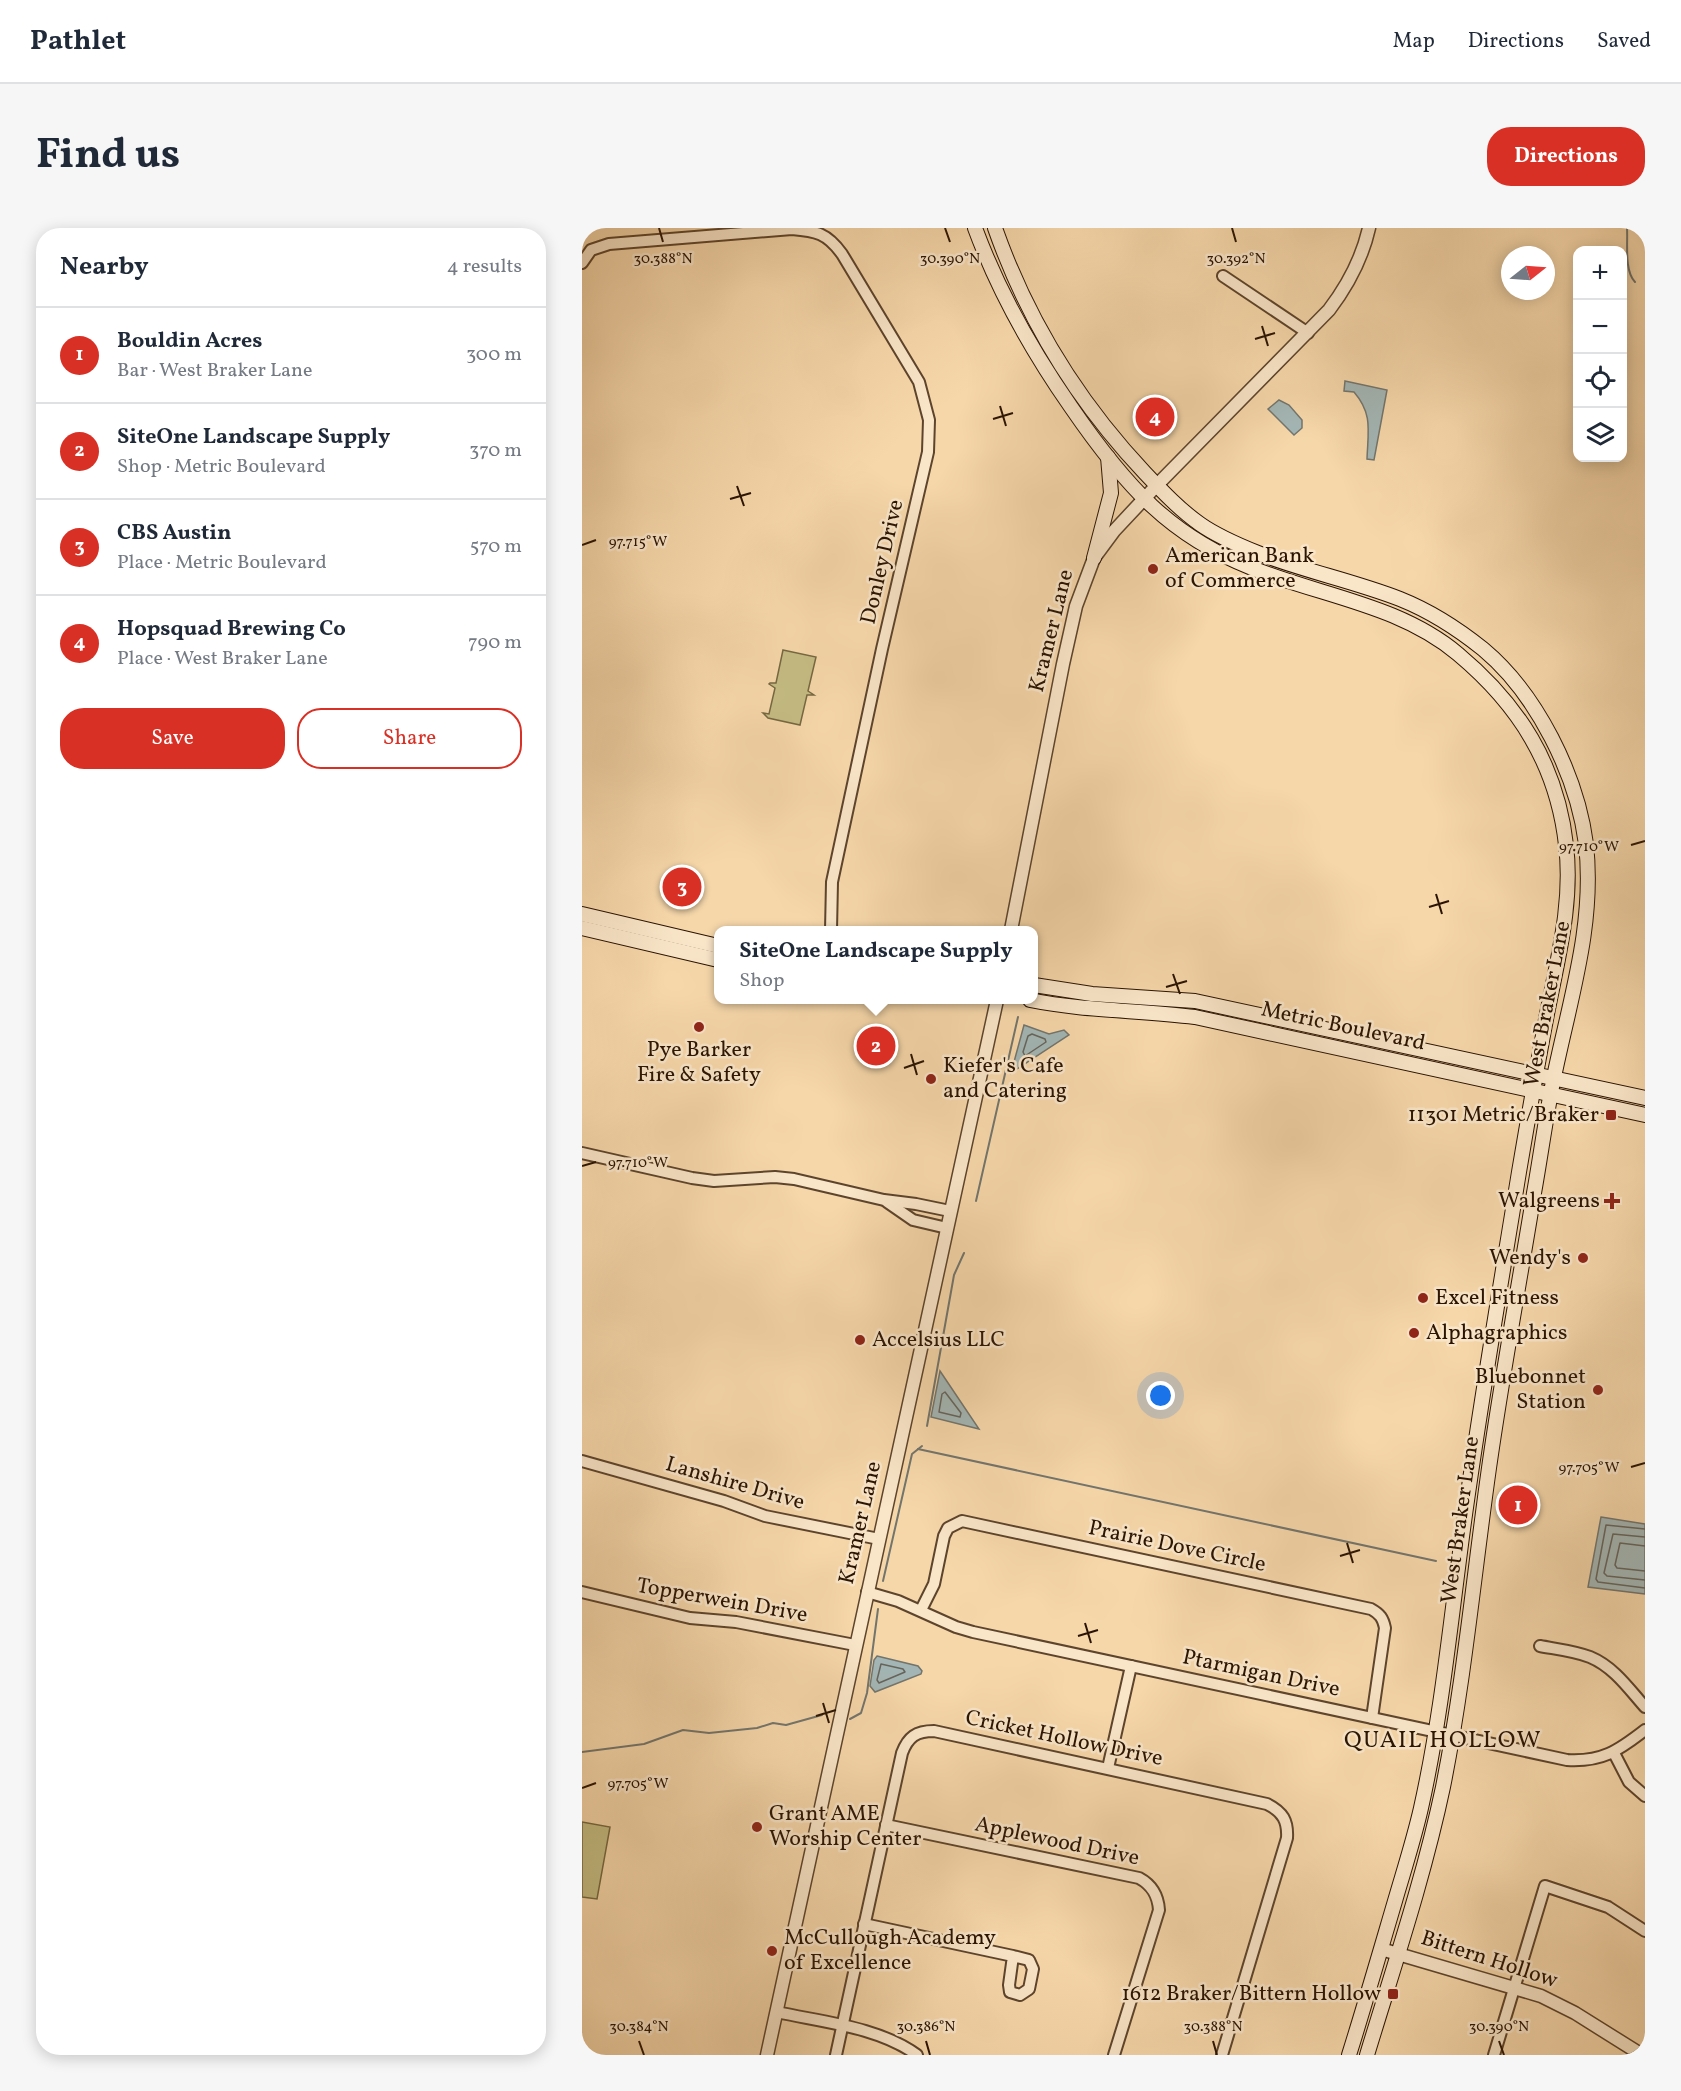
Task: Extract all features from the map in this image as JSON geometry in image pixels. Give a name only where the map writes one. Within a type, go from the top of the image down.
[{"type":"main road","name":"West Braker Lane","points":[[975,228],[1004,298],[1039,361],[1089,434],[1145,498],[1186,533],[1230,559],[1417,626],[1445,644],[1496,687],[1519,718],[1531,736],[1549,773],[1561,812],[1569,886],[1566,916],[1532,1090],[1474,1450],[1436,1731],[1420,1814],[1349,2055]]},
{"type":"main road","name":"West Braker Lane","points":[[995,228],[1020,290],[1058,360],[1115,440],[1157,485],[1200,524],[1226,539],[1270,558],[1346,580],[1406,601],[1449,624],[1488,653],[1512,680],[1545,724],[1565,766],[1577,799],[1586,845],[1588,872],[1585,934],[1551,1094],[1521,1272],[1491,1455],[1452,1737],[1431,1836],[1367,2055]]},
{"type":"main road","points":[[1004,298],[1020,290]]},
{"type":"main road","points":[[1094,558],[1111,493],[1108,457]]},
{"type":"main road","points":[[1342,598],[1346,580]]},
{"type":"main road","points":[[1519,718],[1533,707]]},
{"type":"main road","points":[[1531,736],[1545,724]]},
{"type":"main road","points":[[582,914],[714,945]]},
{"type":"main road","points":[[582,928],[714,959]]},
{"type":"main road","name":"Metric Boulevard","points":[[1038,986],[1092,994],[1187,999],[1645,1098]]},
{"type":"main road","name":"Metric Boulevard","points":[[1038,1001],[1062,1006],[1157,1012],[1195,1017],[1645,1114]]},
{"type":"main road","points":[[1273,1034],[1277,1019]]},
{"type":"main road","points":[[1504,1266],[1521,1272]]},
{"type":"main road","points":[[1474,1450],[1491,1455]]},
{"type":"street","name":"Donley Drive","points":[[584,259],[598,246],[609,244],[792,228],[818,232],[837,247],[909,363],[924,398],[928,420],[928,452],[882,649],[832,882],[831,926]]},
{"type":"street","name":"Kramer Lane","points":[[1012,926],[1063,664],[1076,606],[1094,558],[1114,531],[1308,333],[1345,289],[1362,254],[1369,228]]},
{"type":"street","points":[[1223,276],[1308,333]]},
{"type":"street","name":"Kramer Lane","points":[[767,2055],[996,1004]]},
{"type":"street","points":[[582,1153],[692,1178],[714,1181],[775,1177],[794,1179],[884,1200],[950,1211]]},
{"type":"street","points":[[884,1200],[913,1220],[947,1228]]},
{"type":"street","name":"Lanshire Drive","points":[[582,1461],[724,1501],[765,1516],[879,1539]]},
{"type":"street","name":"Prairie Dove Circle","points":[[921,1610],[934,1584],[944,1536],[948,1528],[962,1521],[1371,1609],[1378,1613],[1385,1628],[1372,1718]]},
{"type":"street","name":"Topperwein Drive","points":[[582,1592],[690,1618],[736,1622],[855,1645]]},
{"type":"street","name":"Ptarmigan Drive","points":[[867,1592],[921,1610],[956,1627],[973,1632],[1567,1760],[1585,1761],[1614,1753],[1645,1730]]},
{"type":"street","points":[[1540,1646],[1590,1657],[1613,1671],[1645,1707]]},
{"type":"street","points":[[1108,1768],[1131,1666]]},
{"type":"street","name":"Cricket Hollow Drive","points":[[836,2055],[902,1753],[907,1740],[915,1733],[934,1731],[1267,1804],[1278,1809],[1287,1825],[1287,1838],[1222,2055]]},
{"type":"street","points":[[1614,1753],[1629,1782],[1645,1796]]},
{"type":"street","name":"Applewood Drive","points":[[885,1825],[1139,1878],[1148,1883],[1158,1900],[1158,1910],[1114,2055]]},
{"type":"street","points":[[1494,2055],[1545,1886],[1608,1907],[1645,1931]]},
{"type":"street","points":[[864,1924],[1013,1956]]},
{"type":"street","name":"Bittern Hollow","points":[[1381,1949],[1514,1988],[1558,2004],[1625,2050],[1642,2055]]},
{"type":"street","points":[[777,2012],[889,2039],[917,2055]]},
{"type":"shaded area","points":[[783,650],[816,657],[808,691],[814,695],[807,695],[800,725],[768,718],[763,713],[769,714],[775,688],[769,684],[776,683]]},
{"type":"shaded area","points":[[582,1822],[610,1827],[597,1899],[582,1897]]},
{"type":"water","points":[[1345,381],[1387,390],[1374,460],[1367,459],[1367,415],[1354,392],[1344,391]]},
{"type":"water","points":[[1279,400],[1289,405],[1302,420],[1302,428],[1294,435],[1268,409]]},
{"type":"water","points":[[1024,1025],[1049,1034],[1064,1030],[1069,1035],[1011,1073]]},
{"type":"water","points":[[940,1371],[979,1429],[931,1417]]},
{"type":"water","points":[[1601,1517],[1645,1524],[1645,1594],[1588,1587]]},
{"type":"water","points":[[877,1656],[918,1666],[922,1671],[921,1674],[875,1692],[870,1686],[874,1660]]},
{"type":"waterway","points":[[1627,228],[1629,271],[1635,282]]},
{"type":"waterway","points":[[976,1201],[1018,1017]]},
{"type":"waterway","points":[[927,1426],[954,1275],[964,1253]]},
{"type":"waterway","points":[[883,1581],[912,1454],[922,1446]]},
{"type":"waterway","points":[[918,1449],[1436,1561]]},
{"type":"waterway","points":[[850,1719],[861,1713],[867,1693],[878,1609]]},
{"type":"waterway","points":[[582,1752],[644,1744],[683,1730],[709,1733],[757,1728],[773,1723],[786,1725],[822,1715]]},
{"type":"place","name":"Hopsquad Brewing Co","points":[[1155,417]]},
{"type":"place","name":"American Bank of Commerce","points":[[1153,569]]},
{"type":"place","name":"CBS Austin","points":[[682,887]]},
{"type":"place","name":"Pye Barker Fire & Safety","points":[[699,1027]]},
{"type":"place","name":"SiteOne Landscape Supply","points":[[876,1046]]},
{"type":"place","name":"Kiefer's Cafe and Catering","points":[[931,1079]]},
{"type":"place","name":"11301 Metric/Braker","points":[[1611,1115]]},
{"type":"place","name":"Walgreens","points":[[1612,1201]]},
{"type":"place","name":"Wendy's","points":[[1583,1258]]},
{"type":"place","name":"Excel Fitness","points":[[1423,1298]]},
{"type":"place","name":"Alphagraphics","points":[[1414,1333]]},
{"type":"place","name":"Accelsius LLC","points":[[860,1340]]},
{"type":"place","name":"Bluebonnet Station","points":[[1598,1390]]},
{"type":"place","name":"Bouldin Acres","points":[[1518,1505]]},
{"type":"place","name":"Grant AME Worship Center","points":[[757,1827]]},
{"type":"place","name":"McCullough Academy of Excellence","points":[[772,1951]]},
{"type":"place","name":"1612 Braker/Bittern Hollow","points":[[1393,1994]]},
{"type":"district","name":"QUAIL HOLLOW","points":[[1443,1741]]}]
